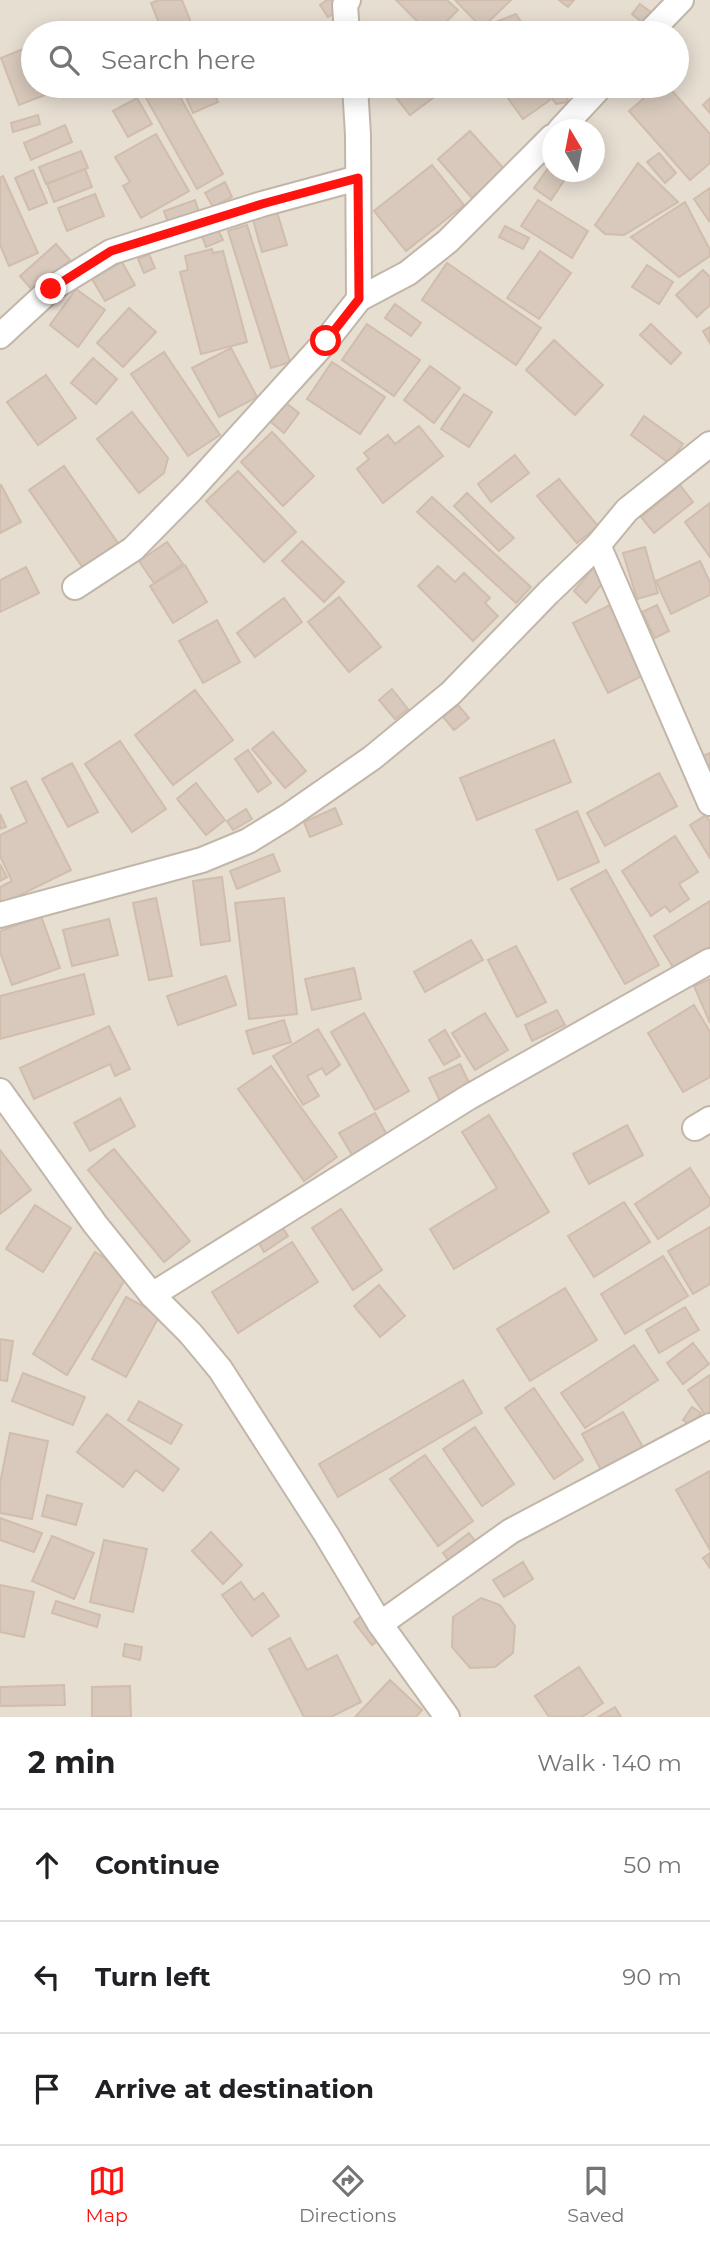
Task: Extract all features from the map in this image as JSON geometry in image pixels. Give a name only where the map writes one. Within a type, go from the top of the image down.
[{"type":"street","points":[[346,21],[345,5],[348,0]]},
{"type":"street","points":[[661,21],[681,0]]},
{"type":"street","points":[[355,98],[359,299]]},
{"type":"street","points":[[570,119],[590,98]]},
{"type":"street","points":[[75,587],[133,548],[191,490],[326,341],[359,299],[408,272],[448,241],[542,147]]},
{"type":"street","points":[[0,336],[51,289],[111,251],[262,204],[358,178]]},
{"type":"street","points":[[0,915],[202,860],[248,841],[287,817],[372,758],[451,693],[598,545],[627,510],[710,444]]},
{"type":"street","points":[[598,545],[710,803]]},
{"type":"street","points":[[152,1295],[468,1097],[710,961]]},
{"type":"street","points":[[0,1091],[95,1224],[152,1295],[220,1369],[380,1624],[447,1717]]},
{"type":"street","points":[[380,1624],[511,1531],[710,1426]]},
{"type":"shaded area","points":[[0,0],[710,0],[710,1717],[0,1717]]},
{"type":"building","points":[[159,0],[182,0],[190,21],[158,21],[151,3]]},
{"type":"building","points":[[327,0],[350,2],[328,17],[320,5]]},
{"type":"building","points":[[396,0],[447,0],[458,10],[447,21],[417,21]]},
{"type":"building","points":[[455,0],[511,0],[489,21],[475,21]]},
{"type":"building","points":[[559,0],[574,0],[568,7]]},
{"type":"building","points":[[640,4],[652,13],[645,21],[632,14]]},
{"type":"building","points":[[516,14],[520,21],[498,21]]},
{"type":"building","points":[[21,50],[21,98],[37,98],[19,105],[1,58]]},
{"type":"building","points":[[137,98],[152,124],[128,137],[113,111]]},
{"type":"building","points":[[146,98],[181,98],[223,174],[197,189]]},
{"type":"building","points":[[186,98],[216,98],[218,102],[193,113]]},
{"type":"building","points":[[397,98],[433,98],[410,115]]},
{"type":"building","points":[[508,98],[549,98],[550,100],[523,119]]},
{"type":"building","points":[[552,98],[566,98],[569,102],[556,104]]},
{"type":"building","points":[[644,98],[678,98],[710,134],[710,163],[690,180],[629,111]]},
{"type":"building","points":[[710,98],[710,113],[703,105]]},
{"type":"building","points":[[38,115],[40,124],[13,132],[11,123]]},
{"type":"building","points":[[65,125],[72,142],[31,160],[24,143]]},
{"type":"building","points":[[470,131],[505,170],[472,198],[438,159]]},
{"type":"building","points":[[156,134],[189,191],[141,218],[123,186],[130,182],[115,157]]},
{"type":"building","points":[[81,151],[88,168],[46,184],[39,167]]},
{"type":"building","points":[[659,153],[676,173],[665,183],[647,162]]},
{"type":"building","points":[[638,163],[678,202],[624,235],[605,234],[595,225]]},
{"type":"building","points":[[432,165],[464,205],[406,251],[374,211]]},
{"type":"building","points":[[85,169],[92,187],[54,202],[47,184]]},
{"type":"building","points":[[33,170],[47,203],[29,210],[15,178]]},
{"type":"building","points":[[3,176],[38,253],[9,266],[0,245],[0,178]]},
{"type":"building","points":[[542,177],[542,182],[563,182],[551,200],[534,188]]},
{"type":"building","points":[[225,182],[232,197],[213,207],[205,193]]},
{"type":"building","points":[[710,188],[710,220],[709,221],[694,199]]},
{"type":"building","points":[[95,194],[104,216],[67,231],[58,208]]},
{"type":"building","points":[[195,200],[199,212],[168,223],[164,211]]},
{"type":"building","points":[[538,200],[588,231],[572,258],[521,226]]},
{"type":"building","points":[[685,202],[710,250],[710,256],[679,277],[631,237]]},
{"type":"building","points":[[277,212],[287,245],[262,252],[253,220]]},
{"type":"building","points":[[247,225],[290,362],[271,368],[228,231]]},
{"type":"building","points":[[505,226],[529,238],[523,249],[499,237]]},
{"type":"building","points":[[218,230],[223,240],[206,247],[202,236]]},
{"type":"building","points":[[56,244],[70,260],[34,292],[20,276]]},
{"type":"building","points":[[212,249],[213,253],[223,251],[247,342],[201,354],[180,272],[188,270],[185,256]]},
{"type":"building","points":[[540,251],[571,273],[539,319],[507,298]]},
{"type":"building","points":[[149,254],[155,268],[144,273],[138,259]]},
{"type":"building","points":[[122,262],[135,285],[105,301],[92,279]]},
{"type":"building","points":[[447,263],[541,328],[516,365],[422,300]]},
{"type":"building","points":[[647,265],[673,282],[659,304],[632,287]]},
{"type":"building","points":[[703,270],[710,277],[710,305],[697,317],[676,295]]},
{"type":"building","points":[[76,289],[105,310],[78,347],[50,325]]},
{"type":"building","points":[[395,304],[421,323],[411,336],[385,318]]},
{"type":"building","points":[[129,308],[156,332],[123,367],[97,343]]},
{"type":"building","points":[[367,324],[420,360],[394,396],[342,360]]},
{"type":"building","points":[[651,324],[681,353],[671,364],[640,335]]},
{"type":"building","points":[[710,327],[710,343],[703,331]]},
{"type":"building","points":[[554,340],[603,385],[575,415],[526,370]]},
{"type":"building","points":[[231,348],[257,397],[219,417],[192,368]]},
{"type":"building","points":[[164,352],[220,435],[188,456],[131,374]]},
{"type":"building","points":[[93,358],[117,379],[96,404],[71,383]]},
{"type":"building","points":[[332,362],[385,397],[360,434],[307,399]]},
{"type":"building","points":[[430,366],[460,388],[434,423],[404,400]]},
{"type":"building","points":[[46,375],[76,418],[38,445],[7,402]]},
{"type":"building","points":[[464,394],[492,412],[469,447],[441,429]]},
{"type":"building","points":[[286,403],[299,413],[284,433],[271,422]]},
{"type":"building","points":[[132,412],[168,458],[164,473],[139,493],[97,439]]},
{"type":"building","points":[[644,416],[683,444],[669,463],[631,435]]},
{"type":"building","points":[[419,426],[443,456],[383,503],[357,469],[369,459],[364,453],[388,435],[395,444]]},
{"type":"building","points":[[272,432],[314,476],[283,506],[241,462]]},
{"type":"building","points":[[515,455],[529,473],[491,502],[478,484]]},
{"type":"building","points":[[64,466],[118,543],[83,568],[29,490]]},
{"type":"building","points":[[238,471],[296,532],[264,562],[206,501]]},
{"type":"building","points":[[559,479],[598,526],[577,543],[537,496]]},
{"type":"building","points":[[680,485],[693,502],[654,533],[641,517]]},
{"type":"building","points":[[0,486],[21,522],[0,533]]},
{"type":"building","points":[[467,493],[514,538],[499,551],[454,506]]},
{"type":"building","points":[[432,497],[531,587],[516,603],[417,512]]},
{"type":"building","points":[[710,503],[710,557],[685,522]]},
{"type":"building","points":[[302,541],[344,582],[324,602],[282,561]]},
{"type":"building","points":[[167,542],[183,564],[154,583],[139,561]]},
{"type":"building","points":[[645,547],[658,593],[637,599],[623,553]]},
{"type":"building","points":[[700,561],[710,582],[710,595],[671,614],[656,581]]},
{"type":"building","points":[[185,565],[207,602],[173,623],[150,586]]},
{"type":"building","points":[[438,566],[455,582],[464,573],[490,598],[485,603],[498,616],[473,641],[418,586]]},
{"type":"building","points":[[26,567],[39,593],[0,612],[0,580]]},
{"type":"building","points":[[594,567],[607,578],[586,603],[574,591]]},
{"type":"building","points":[[339,597],[381,647],[349,672],[308,622]]},
{"type":"building","points":[[284,598],[302,622],[255,657],[237,633]]},
{"type":"building","points":[[612,604],[646,674],[608,693],[573,623]]},
{"type":"building","points":[[657,605],[669,631],[655,638],[642,612]]},
{"type":"building","points":[[217,620],[240,662],[203,683],[179,641]]},
{"type":"building","points":[[392,689],[408,709],[395,719],[379,700]]},
{"type":"building","points":[[195,690],[233,740],[173,785],[135,735]]},
{"type":"building","points":[[458,705],[469,718],[454,730],[443,717]]},
{"type":"building","points":[[273,732],[306,771],[285,788],[252,749]]},
{"type":"building","points":[[554,740],[571,782],[477,820],[460,778]]},
{"type":"building","points":[[120,741],[166,809],[132,832],[85,764]]},
{"type":"building","points":[[248,750],[271,783],[258,792],[235,759]]},
{"type":"building","points":[[710,753],[710,772],[702,756]]},
{"type":"building","points":[[72,763],[98,812],[68,827],[42,779]]},
{"type":"building","points":[[659,773],[677,806],[605,846],[587,813]]},
{"type":"building","points":[[26,781],[71,870],[0,905],[0,887],[12,881],[0,856],[0,835],[27,822],[11,788]]},
{"type":"building","points":[[196,783],[225,820],[206,835],[177,799]]},
{"type":"building","points":[[335,808],[342,824],[310,837],[304,822]]},
{"type":"building","points":[[246,809],[252,819],[233,830],[227,821]]},
{"type":"building","points":[[577,811],[599,862],[558,880],[536,830]]},
{"type":"building","points":[[0,814],[6,827],[0,829]]},
{"type":"building","points":[[706,815],[710,822],[710,858],[690,825]]},
{"type":"building","points":[[675,836],[698,872],[679,884],[689,899],[670,912],[665,906],[651,916],[622,871]]},
{"type":"building","points":[[273,854],[280,871],[237,889],[230,871]]},
{"type":"building","points":[[0,864],[7,877],[0,881]]},
{"type":"building","points":[[606,870],[659,965],[625,984],[571,889]]},
{"type":"building","points":[[222,877],[230,941],[201,945],[193,881]]},
{"type":"building","points":[[156,898],[172,976],[149,980],[133,903]]},
{"type":"building","points":[[284,898],[297,1014],[249,1019],[235,903]]},
{"type":"building","points":[[710,901],[710,947],[674,969],[654,936]]},
{"type":"building","points":[[41,916],[60,968],[12,985],[0,952],[0,931]]},
{"type":"building","points":[[109,919],[118,955],[72,966],[63,930]]},
{"type":"building","points":[[471,940],[483,960],[425,992],[414,972]]},
{"type":"building","points":[[516,946],[546,1002],[517,1017],[488,960]]},
{"type":"building","points":[[354,968],[361,999],[312,1010],[305,979]]},
{"type":"building","points":[[84,974],[94,1014],[0,1039],[0,996]]},
{"type":"building","points":[[226,976],[236,1005],[178,1025],[167,996]]},
{"type":"building","points":[[710,979],[710,1023],[694,986]]},
{"type":"building","points":[[694,1005],[710,1032],[710,1077],[683,1092],[648,1033]]},
{"type":"building","points":[[557,1010],[565,1025],[532,1041],[525,1025]]},
{"type":"building","points":[[364,1013],[409,1091],[375,1110],[331,1032]]},
{"type":"building","points":[[485,1013],[508,1050],[475,1070],[452,1033]]},
{"type":"building","points":[[284,1020],[291,1042],[253,1054],[246,1031]]},
{"type":"building","points":[[109,1026],[130,1069],[115,1076],[110,1064],[34,1099],[20,1068]]},
{"type":"building","points":[[318,1029],[340,1065],[326,1075],[322,1068],[307,1076],[319,1096],[303,1105],[273,1056]]},
{"type":"building","points":[[445,1030],[460,1056],[444,1065],[429,1040]]},
{"type":"building","points":[[460,1064],[471,1087],[440,1101],[429,1078]]},
{"type":"building","points":[[271,1066],[337,1157],[304,1181],[238,1089]]},
{"type":"building","points":[[120,1098],[135,1126],[90,1151],[74,1123]]},
{"type":"building","points":[[375,1113],[387,1135],[352,1155],[339,1133]]},
{"type":"building","points":[[489,1115],[549,1212],[454,1269],[430,1229],[497,1188],[462,1132]]},
{"type":"building","points":[[627,1125],[643,1155],[589,1184],[573,1154]]},
{"type":"building","points":[[114,1149],[190,1241],[164,1262],[88,1170]]},
{"type":"building","points":[[0,1150],[31,1190],[0,1214]]},
{"type":"building","points":[[690,1168],[710,1199],[710,1205],[658,1239],[635,1204]]},
{"type":"building","points":[[624,1202],[650,1242],[594,1277],[568,1236]]},
{"type":"building","points":[[35,1205],[71,1228],[43,1272],[6,1249]]},
{"type":"building","points":[[341,1209],[382,1270],[353,1290],[312,1228]]},
{"type":"building","points":[[281,1225],[288,1236],[264,1252],[257,1240]]},
{"type":"building","points":[[710,1227],[710,1284],[693,1294],[668,1251]]},
{"type":"building","points":[[292,1242],[318,1282],[238,1333],[212,1292]]},
{"type":"building","points":[[95,1252],[129,1273],[67,1375],[33,1354]]},
{"type":"building","points":[[663,1256],[688,1296],[625,1334],[601,1294]]},
{"type":"building","points":[[379,1285],[405,1316],[380,1337],[354,1306]]},
{"type":"building","points":[[565,1288],[597,1340],[530,1381],[497,1329]]},
{"type":"building","points":[[126,1297],[160,1315],[126,1377],[92,1359]]},
{"type":"building","points":[[685,1307],[699,1330],[659,1353],[646,1330]]},
{"type":"building","points":[[0,1339],[13,1341],[7,1381],[0,1380]]},
{"type":"building","points":[[693,1343],[709,1364],[683,1384],[667,1363]]},
{"type":"building","points":[[634,1345],[658,1380],[585,1428],[561,1393]]},
{"type":"building","points":[[23,1373],[85,1397],[73,1425],[12,1401]]},
{"type":"building","points":[[710,1375],[710,1414],[706,1416],[688,1390]]},
{"type":"building","points":[[463,1380],[482,1413],[338,1497],[319,1464]]},
{"type":"building","points":[[534,1388],[583,1460],[554,1479],[505,1408]]},
{"type":"building","points":[[139,1401],[182,1425],[171,1444],[128,1420]]},
{"type":"building","points":[[692,1407],[701,1413],[692,1426],[683,1420]]},
{"type":"building","points":[[623,1412],[644,1449],[602,1472],[582,1434]]},
{"type":"building","points":[[107,1414],[179,1469],[163,1491],[136,1470],[123,1487],[77,1452]]},
{"type":"building","points":[[475,1427],[514,1484],[482,1506],[443,1449]]},
{"type":"building","points":[[10,1433],[48,1441],[32,1519],[0,1513],[0,1483]]},
{"type":"building","points":[[425,1455],[473,1521],[438,1546],[390,1479]]},
{"type":"building","points":[[710,1471],[710,1550],[676,1490]]},
{"type":"building","points":[[47,1495],[82,1504],[76,1525],[42,1516]]},
{"type":"building","points":[[0,1518],[42,1533],[34,1552],[0,1540]]},
{"type":"building","points":[[211,1532],[242,1565],[223,1584],[192,1551]]},
{"type":"building","points":[[469,1533],[479,1546],[453,1566],[443,1553]]},
{"type":"building","points":[[52,1536],[94,1553],[74,1599],[32,1581]]},
{"type":"building","points":[[104,1540],[147,1549],[133,1612],[90,1602]]},
{"type":"building","points":[[710,1553],[710,1568],[703,1558]]},
{"type":"building","points":[[523,1562],[533,1579],[504,1597],[493,1580]]},
{"type":"building","points":[[241,1582],[254,1600],[263,1593],[279,1616],[252,1636],[222,1595]]},
{"type":"building","points":[[0,1585],[34,1592],[24,1637],[0,1632]]},
{"type":"building","points":[[481,1598],[500,1605],[515,1626],[513,1653],[495,1667],[470,1668],[452,1647],[453,1617]]},
{"type":"building","points":[[56,1601],[100,1615],[97,1627],[52,1613]]},
{"type":"building","points":[[374,1606],[392,1629],[372,1645],[354,1622]]},
{"type":"building","points":[[290,1638],[307,1670],[337,1655],[361,1702],[331,1717],[304,1717],[269,1649]]},
{"type":"building","points":[[125,1644],[142,1647],[140,1660],[123,1656]]},
{"type":"building","points":[[579,1667],[603,1703],[582,1717],[549,1717],[535,1696]]},
{"type":"building","points":[[390,1680],[422,1710],[416,1717],[355,1717]]},
{"type":"building","points":[[64,1685],[65,1705],[0,1706],[0,1687]]},
{"type":"building","points":[[130,1686],[131,1717],[92,1717],[92,1687]]},
{"type":"building","points":[[615,1707],[621,1717],[598,1717]]},
{"type":"route","points":[[51,289],[111,251],[262,204],[358,178],[359,299],[326,341]]}]
